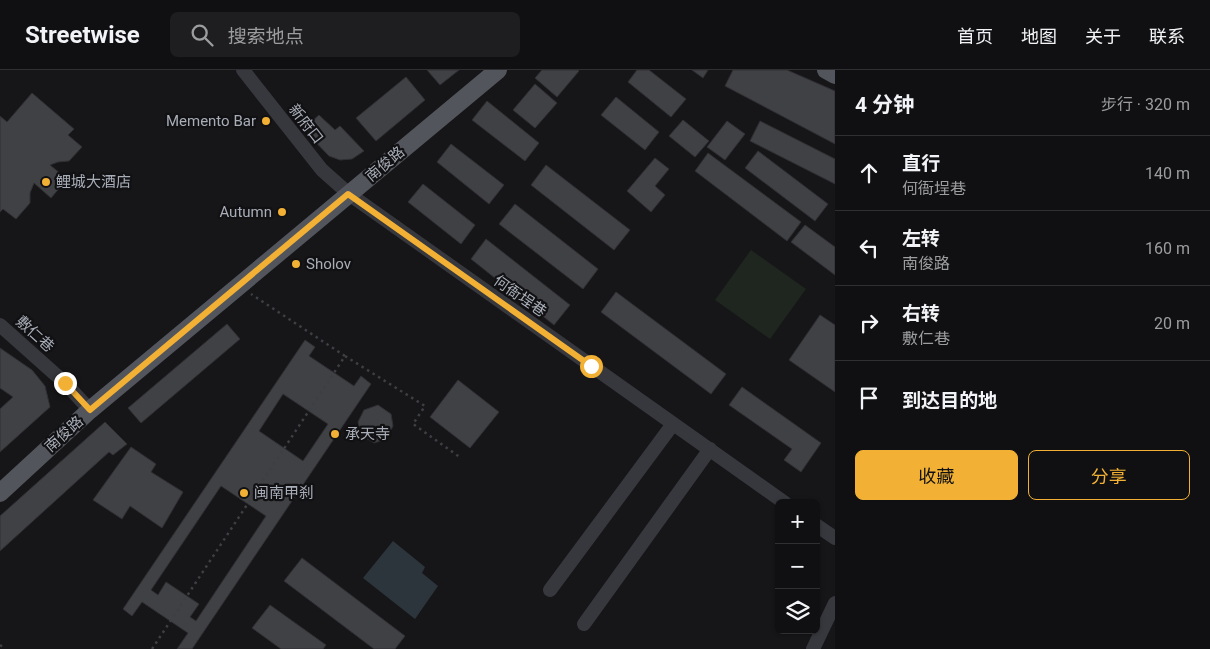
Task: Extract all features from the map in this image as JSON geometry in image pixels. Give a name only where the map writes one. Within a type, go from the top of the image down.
[{"type":"main road","name":"南俊路","points":[[0,492],[90,410],[498,70]]},
{"type":"main road","points":[[826,70],[835,75]]},
{"type":"street","name":"新府口","points":[[242,70],[322,170],[348,194]]},
{"type":"street","name":"何衙埕巷","points":[[348,194],[779,499]]},
{"type":"street","name":"敷仁巷","points":[[0,325],[65,383],[90,410]]},
{"type":"street","points":[[550,590],[673,424]]},
{"type":"street","points":[[584,624],[710,449]]},
{"type":"street","points":[[820,527],[835,538]]},
{"type":"street","points":[[813,649],[835,603]]},
{"type":"path","points":[[238,286],[425,406],[413,424],[461,458]]},
{"type":"path","points":[[152,649],[345,356]]},
{"type":"path","points":[[0,645],[5,649]]},
{"type":"shaded area","points":[[751,250],[806,289],[770,339],[715,300]]},
{"type":"shaded area","points":[[393,541],[425,567],[422,573],[438,586],[415,619],[363,578]]},
{"type":"building","points":[[427,70],[459,70],[440,85]]},
{"type":"building","points":[[542,70],[579,71],[557,97],[535,78]]},
{"type":"building","points":[[637,70],[649,70],[686,99],[671,117],[628,82]]},
{"type":"building","points":[[692,70],[708,70],[703,78]]},
{"type":"building","points":[[733,70],[787,70],[835,91],[835,144],[725,86]]},
{"type":"building","points":[[406,77],[425,100],[376,141],[356,118]]},
{"type":"building","points":[[535,84],[557,103],[535,128],[513,110]]},
{"type":"building","points":[[32,93],[74,129],[68,135],[82,147],[69,161],[50,165],[67,179],[51,198],[34,183],[30,193],[30,203],[16,219],[3,209],[0,212],[0,116],[7,122]]},
{"type":"building","points":[[616,97],[659,132],[645,150],[601,115]]},
{"type":"building","points":[[487,101],[539,143],[525,161],[472,120]]},
{"type":"building","points":[[319,115],[335,130],[340,126],[364,151],[352,159],[340,160],[329,156],[303,129]]},
{"type":"building","points":[[683,120],[709,141],[695,157],[669,136]]},
{"type":"building","points":[[727,121],[745,134],[725,160],[707,147]]},
{"type":"building","points":[[760,121],[835,159],[835,184],[750,141]]},
{"type":"building","points":[[451,144],[504,185],[489,204],[437,162]]},
{"type":"building","points":[[758,151],[828,204],[815,221],[745,168]]},
{"type":"building","points":[[708,153],[801,222],[787,241],[695,171]]},
{"type":"building","points":[[655,158],[669,169],[655,186],[665,195],[651,212],[627,191]]},
{"type":"building","points":[[546,165],[630,230],[614,250],[531,185]]},
{"type":"building","points":[[423,184],[475,225],[461,244],[408,202]]},
{"type":"building","points":[[515,204],[598,269],[583,289],[499,224]]},
{"type":"building","points":[[805,225],[835,247],[835,275],[791,242]]},
{"type":"building","points":[[486,239],[570,305],[554,325],[471,259]]},
{"type":"building","points":[[616,292],[726,374],[711,394],[601,312]]},
{"type":"building","points":[[820,315],[835,325],[835,392],[789,360]]},
{"type":"building","points":[[227,324],[240,339],[141,423],[128,408]]},
{"type":"building","points":[[305,340],[315,347],[309,356],[354,386],[361,376],[371,384],[192,649],[177,649],[188,633],[142,602],[132,616],[123,609]],"holes":[[[283,394],[328,424],[303,461],[259,431]],[[221,486],[266,516],[196,621],[190,617],[199,604],[166,582],[158,595],[151,590]]]},
{"type":"building","points":[[0,348],[32,370],[45,386],[50,407],[0,452],[0,409],[13,397],[0,388]]},
{"type":"building","points":[[458,380],[499,412],[470,448],[430,417]]},
{"type":"building","points":[[742,387],[821,443],[801,472],[784,460],[792,449],[729,405]]},
{"type":"building","points":[[378,405],[391,414],[393,426],[386,439],[374,443],[361,435],[358,422],[364,410]]},
{"type":"building","points":[[105,422],[127,444],[113,455],[109,452],[0,551],[0,516]]},
{"type":"building","points":[[131,447],[156,464],[151,472],[183,492],[162,528],[130,506],[122,519],[93,500]]},
{"type":"building","points":[[302,558],[405,636],[395,649],[374,649],[284,581]]},
{"type":"building","points":[[270,605],[326,645],[323,649],[281,649],[252,628]]},
{"type":"place","name":"Memento Bar","points":[[266,121]]},
{"type":"place","name":"鲤城大酒店","points":[[46,182]]},
{"type":"place","name":"Autumn","points":[[282,212]]},
{"type":"place","name":"Sholov","points":[[296,264]]},
{"type":"place","name":"承天寺","points":[[335,434]]},
{"type":"place","name":"闽南甲刹","points":[[244,493]]},
{"type":"route","points":[[65,383],[90,410],[348,194],[591,366]]}]
